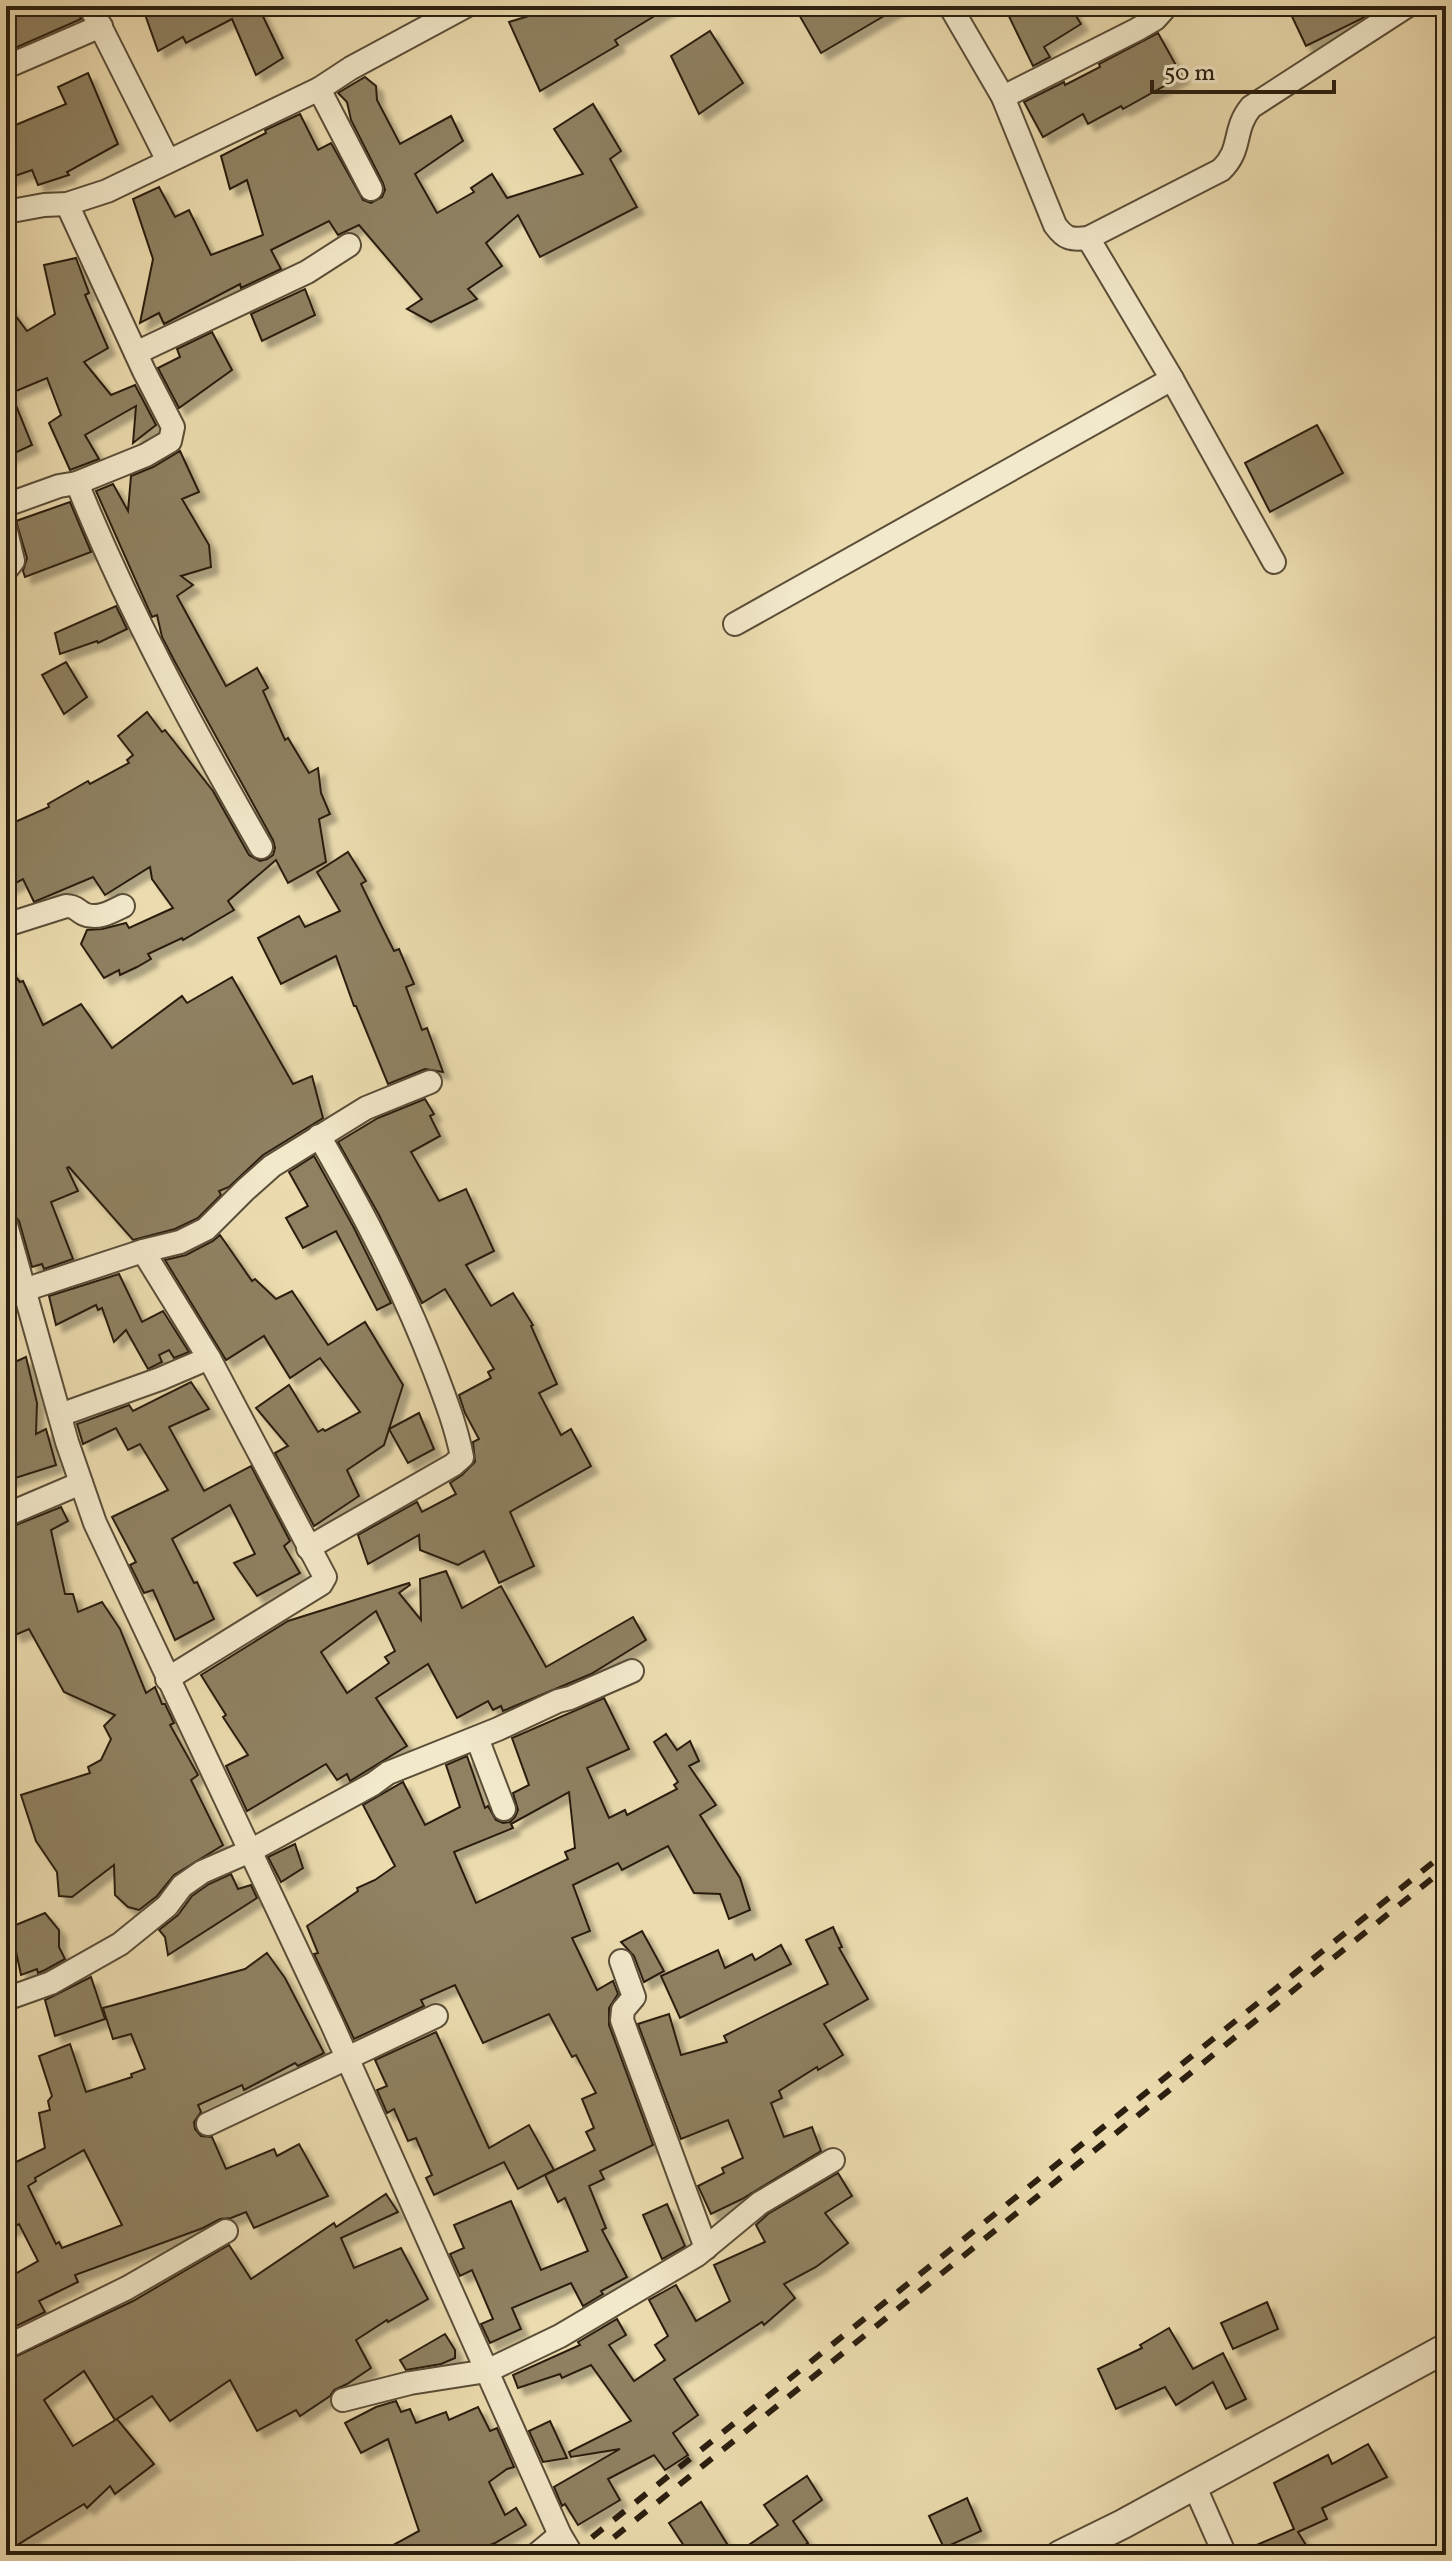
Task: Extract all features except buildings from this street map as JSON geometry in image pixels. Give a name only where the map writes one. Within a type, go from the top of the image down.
[{"type":"street","points":[[90,6],[168,161]]},
{"type":"street","points":[[6,212],[67,204],[107,191],[319,89],[351,68],[466,6]]},
{"type":"street","points":[[950,6],[1003,97],[1055,225],[1067,238],[1088,238],[1221,170],[1235,154],[1242,118],[1251,107],[1407,6]]},
{"type":"street","points":[[1003,97],[1136,30],[1155,19],[1164,9],[1163,6]]},
{"type":"street","points":[[6,67],[101,26]]},
{"type":"street","points":[[319,89],[371,189]]},
{"type":"street","points":[[6,505],[59,486],[77,483],[146,455],[165,445],[172,436],[173,427],[67,204]]},
{"type":"street","points":[[1088,238],[1172,379],[1274,562]]},
{"type":"street","points":[[136,353],[307,272],[349,245]]},
{"type":"street","points":[[735,624],[1172,379]]},
{"type":"street","points":[[77,483],[107,557],[181,706],[261,847]]},
{"type":"street","points":[[6,531],[13,561],[6,570]]},
{"type":"street","points":[[6,925],[66,906],[76,907],[86,915],[99,916],[123,906]]},
{"type":"street","points":[[24,1290],[180,1242],[206,1229],[272,1166],[366,1108],[430,1082]]},
{"type":"street","points":[[308,1548],[462,1457],[457,1431],[412,1311],[370,1226],[319,1136]]},
{"type":"street","points":[[6,1225],[60,1415],[95,1523],[346,2056],[560,2535],[572,2555]]},
{"type":"street","points":[[143,1251],[209,1358],[325,1577],[321,1584],[167,1679]]},
{"type":"street","points":[[60,1415],[209,1358]]},
{"type":"street","points":[[6,1515],[81,1483]]},
{"type":"street","points":[[6,1999],[51,1983],[120,1944],[167,1906],[182,1886],[202,1872],[250,1851],[388,1773],[632,1671]]},
{"type":"street","points":[[477,1738],[504,1809]]},
{"type":"street","points":[[621,1961],[634,1997],[623,2010],[622,2020],[706,2248]]},
{"type":"street","points":[[208,2124],[436,2016]]},
{"type":"street","points":[[343,2400],[410,2383],[487,2371],[560,2336],[706,2248],[760,2203],[833,2160]]},
{"type":"street","points":[[6,2347],[127,2288],[226,2231]]},
{"type":"street","points":[[1060,2555],[1446,2348]]},
{"type":"street","points":[[1194,2485],[1225,2555]]},
{"type":"street","points":[[536,2555],[560,2535]]},
{"type":"railway","points":[[570,2555],[1446,1852]]},
{"type":"railway","points":[[592,2555],[1434,1877]]}]
